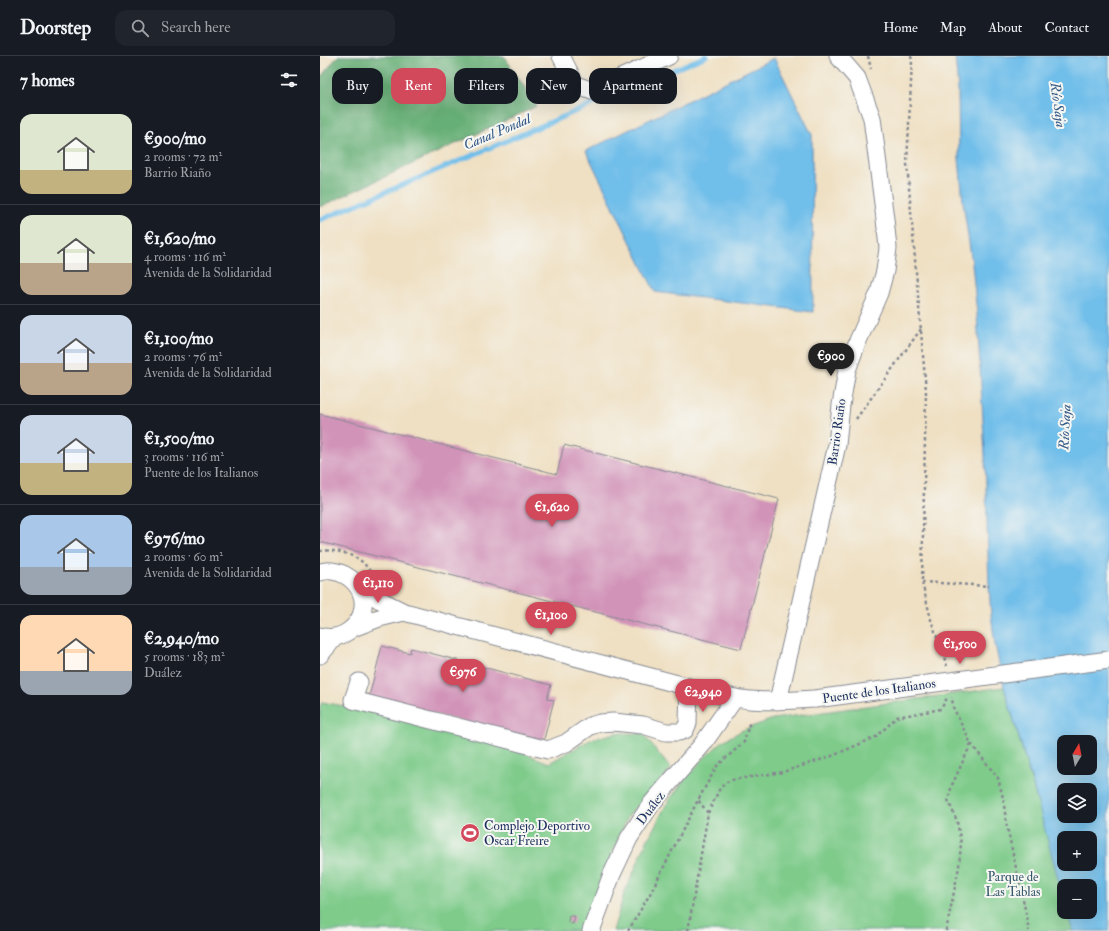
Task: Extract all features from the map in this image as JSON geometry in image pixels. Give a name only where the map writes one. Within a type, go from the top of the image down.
[{"type":"street","points":[[561,56],[576,85],[592,91],[669,56]]},
{"type":"street","name":"Barrio Riaño","points":[[778,701],[837,445],[841,405],[847,370],[879,293],[885,271],[888,248],[872,118],[857,78],[838,56]]},
{"type":"street","name":"Puente de los Italianos","points":[[320,572],[331,570],[342,573],[351,578],[358,586],[380,600],[404,612],[689,687],[749,700],[778,701],[814,699],[949,683],[1109,660]]},
{"type":"street","points":[[320,655],[328,637],[346,634],[354,627],[360,618],[363,607],[362,596],[358,586]]},
{"type":"street","points":[[354,627],[379,618],[404,612]]},
{"type":"street","points":[[360,682],[353,700],[548,750],[566,743],[590,726],[600,724],[614,722],[643,725],[666,732],[679,732],[685,730],[688,723],[689,687]]},
{"type":"street","name":"Duález","points":[[591,931],[612,874],[629,838],[652,803],[702,745],[735,698]]},
{"type":"path","points":[[912,56],[907,164],[926,391],[922,582],[931,620],[947,666],[953,707],[971,744],[998,778],[1029,931]]},
{"type":"path","points":[[856,419],[921,329]]},
{"type":"path","points":[[922,582],[989,586]]},
{"type":"path","points":[[688,931],[708,813],[719,790],[725,783],[731,780],[783,772],[832,756],[876,737],[897,718],[942,709],[949,691],[949,683]]},
{"type":"path","points":[[628,931],[650,894],[717,766],[744,742],[750,721]]},
{"type":"path","points":[[946,931],[960,867],[961,844],[957,821],[948,800],[952,785],[971,744]]},
{"type":"path","points":[[698,800],[708,813]]},
{"type":"green space","points":[[338,56],[504,56],[512,68],[454,68],[454,104],[518,104],[518,77],[526,89],[526,104],[536,104],[537,106],[320,207],[320,78]]},
{"type":"green space","name":"Parque de Las Tablas","points":[[1004,687],[1060,879],[1057,879],[1057,919],[1072,919],[1075,931],[613,931],[624,894],[647,841],[666,805],[682,783],[704,758],[723,741],[743,730],[773,719]]},
{"type":"green space","name":"Complejo Deportivo Oscar Freire","points":[[322,702],[360,709],[502,744],[549,763],[592,739],[616,733],[643,734],[671,769],[628,816],[613,850],[584,931],[320,931],[320,707]]},
{"type":"water","name":"Río Saja","points":[[955,56],[1109,56],[1109,931],[1073,931],[1069,919],[1097,919],[1097,879],[1058,879],[1032,781],[1004,687],[995,644],[989,586],[985,455],[977,314],[959,158],[958,89]]},
{"type":"water","points":[[774,58],[812,135],[813,312],[655,292],[586,151]]},
{"type":"building","points":[[320,414],[557,474],[564,445],[779,499],[741,649],[320,542]]},
{"type":"building","points":[[382,646],[410,653],[411,648],[551,685],[547,699],[554,700],[543,743],[369,697]]},
{"type":"building","points":[[569,916],[575,916],[573,924],[568,922]]},
{"type":"waterway","name":"Canal Pondal","points":[[320,220],[706,56]]},
{"type":"place","name":"Complejo Deportivo Oscar Freire","points":[[470,833]]}]
